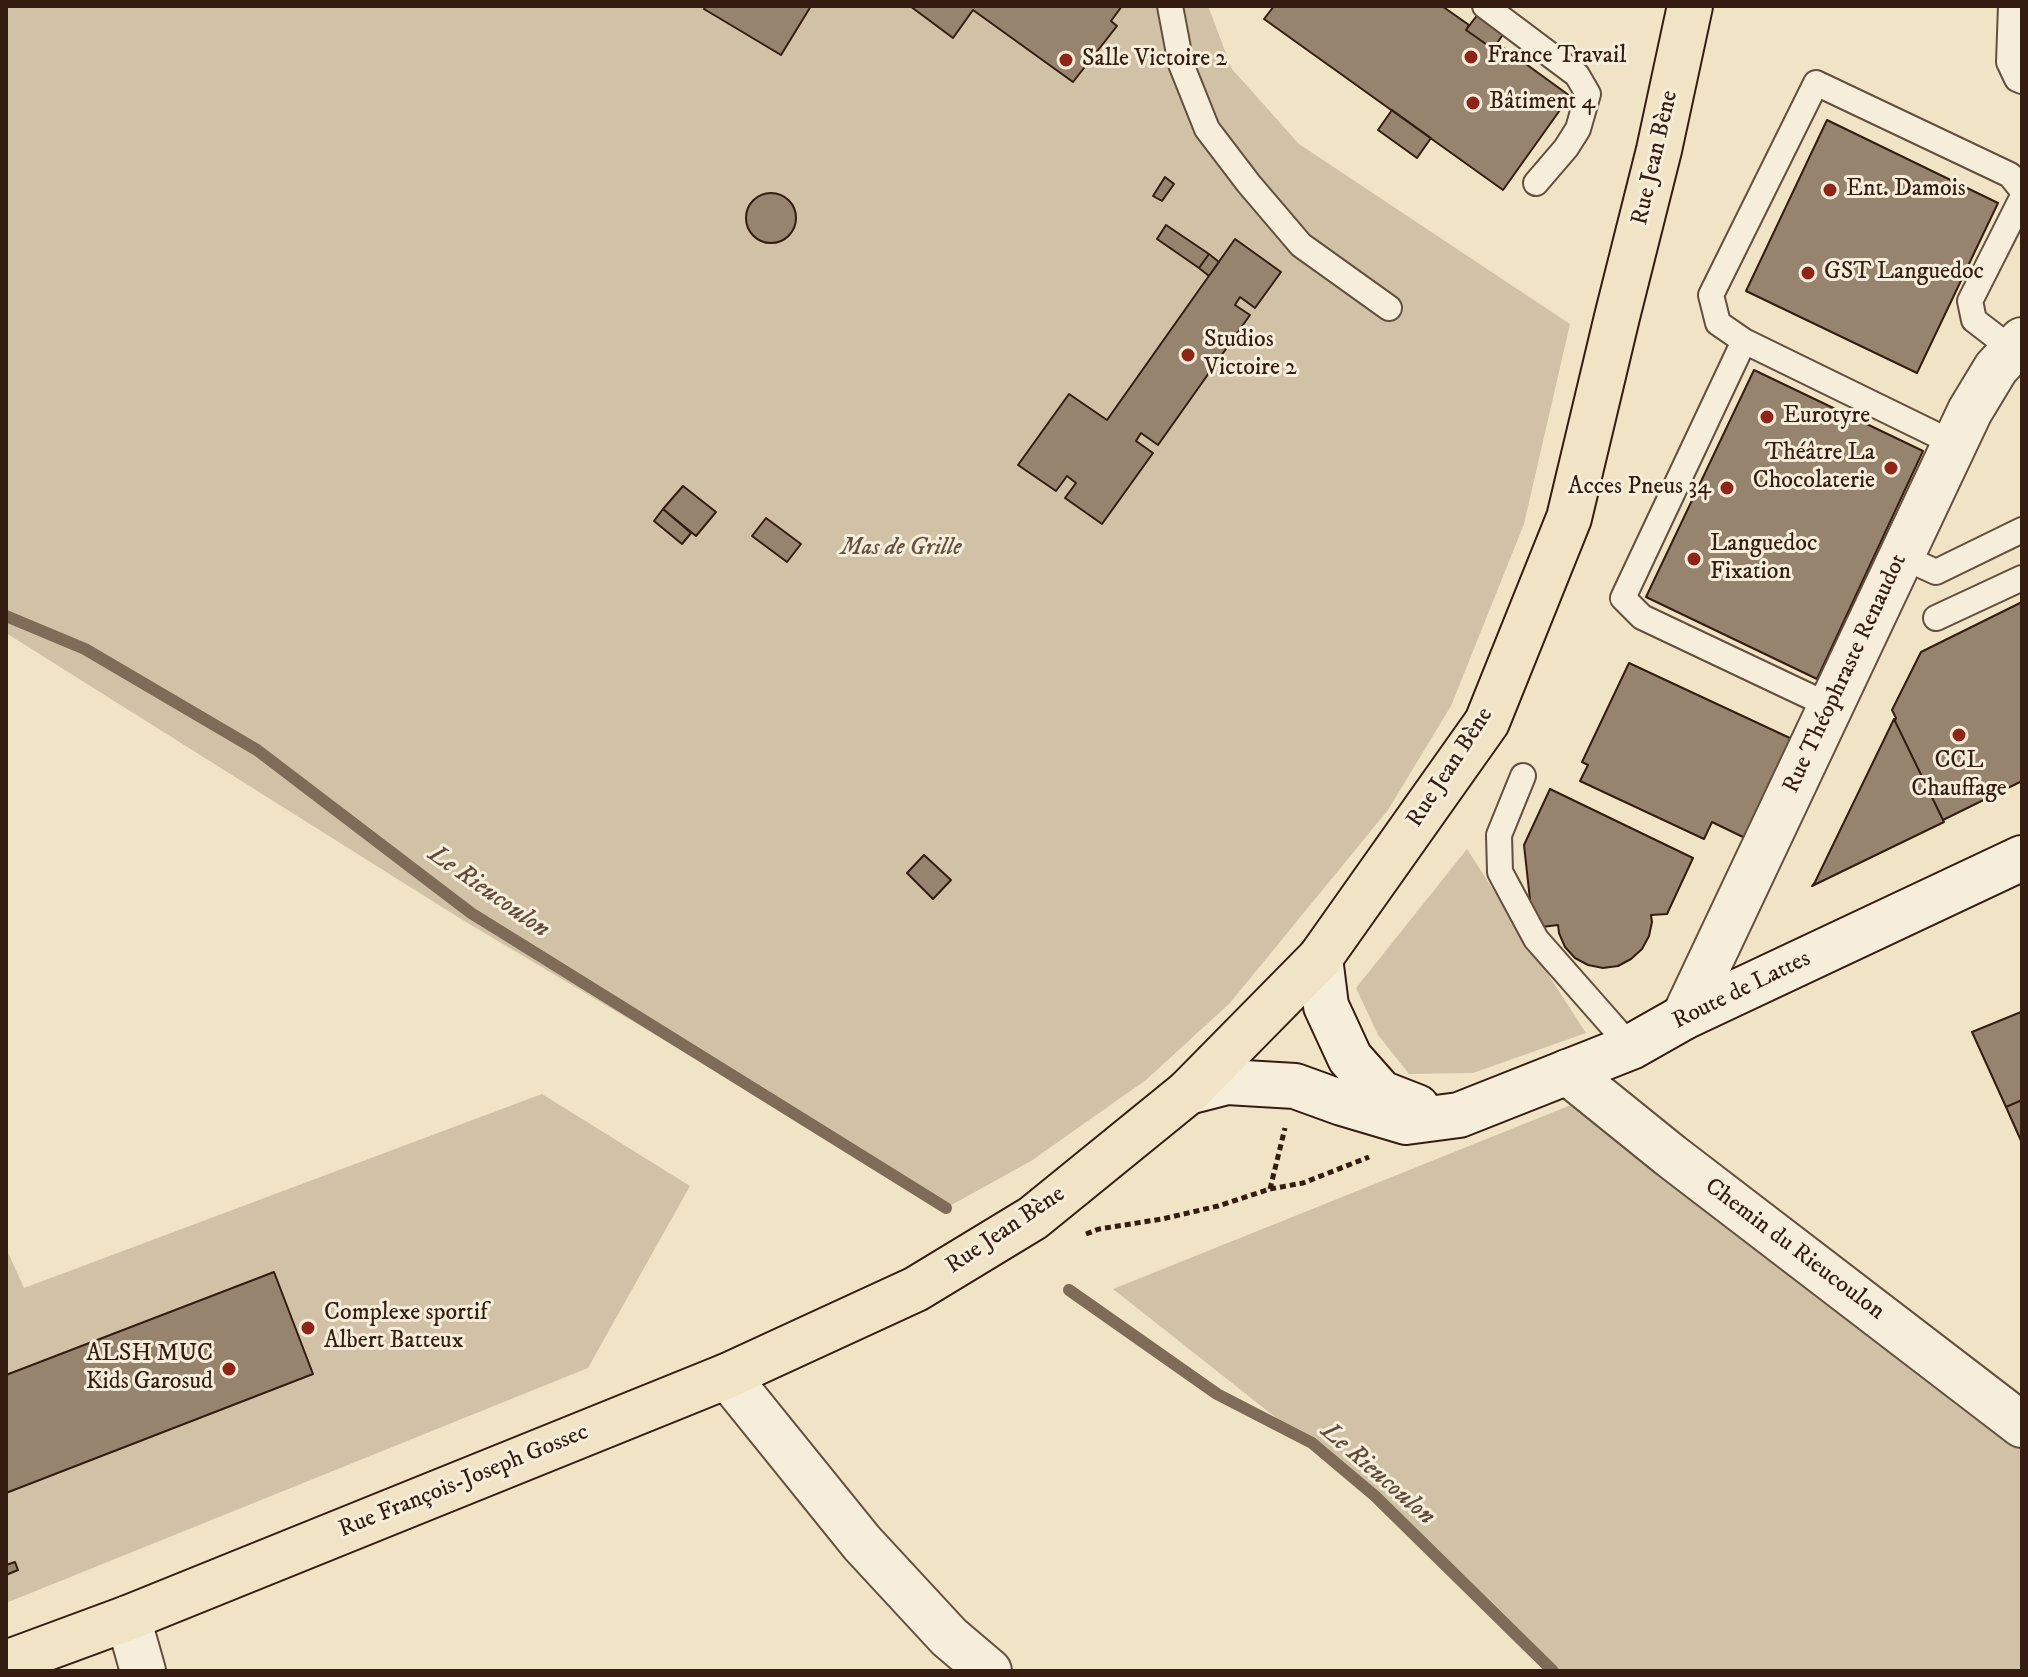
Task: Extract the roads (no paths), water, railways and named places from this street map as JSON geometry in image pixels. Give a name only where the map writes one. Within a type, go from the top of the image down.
[{"type":"main road","name":"Rue Jean Bène","points":[[916,1289],[1033,1218],[1188,1092],[1320,958],[1487,722],[1569,518],[1659,150],[1690,6]]},
{"type":"main road","name":"Rue François-Joseph Gossec","points":[[6,1663],[128,1618],[727,1376],[916,1289]]},
{"type":"street","name":"Rue Théophraste Renaudot","points":[[1684,1017],[1970,411],[1996,368],[2017,345]]},
{"type":"street","name":"Route de Lattes","points":[[1188,1092],[1227,1082],[1295,1086],[1406,1122],[1459,1115],[1631,1047],[1684,1017],[2022,858]]},
{"type":"street","points":[[1320,958],[1326,1006],[1350,1058],[1381,1093],[1425,1110],[1459,1115]]},
{"type":"street","name":"Chemin du Rieucoulon","points":[[1567,1072],[1683,1166],[2022,1425]]},
{"type":"street","points":[[727,1376],[862,1543],[949,1637],[989,1671]]},
{"type":"street","points":[[128,1618],[143,1671]]},
{"type":"lane","points":[[1170,6],[1181,64],[1207,129],[1301,245],[1389,308]]},
{"type":"lane","points":[[1485,6],[1577,75],[1588,94],[1578,129],[1536,183]]},
{"type":"lane","points":[[2011,6],[2009,62],[2017,79],[2022,81]]},
{"type":"lane","points":[[1955,444],[1744,341],[1718,323],[1711,295],[1816,83],[2010,175],[2022,190]]},
{"type":"lane","points":[[2017,345],[1974,320],[1970,301],[2022,198]]},
{"type":"lane","points":[[1744,341],[1623,598],[1642,617],[1830,706]]},
{"type":"lane","points":[[1901,556],[1936,572],[2022,530]]},
{"type":"lane","points":[[1936,618],[2022,578]]},
{"type":"lane","points":[[1523,776],[1499,835],[1500,872],[1536,939],[1631,1047]]},
{"type":"waterway","name":"Le Rieucoulon","points":[[6,616],[85,649],[257,750],[471,913],[946,1208]]},
{"type":"waterway","name":"Le Rieucoulon","points":[[1069,1290],[1217,1394],[1312,1443],[1375,1496],[1553,1671]]},
{"type":"place","name":"France Travail","points":[[1471,57]]},
{"type":"place","name":"Salle Victoire 2","points":[[1066,60]]},
{"type":"place","name":"Bâtiment 4","points":[[1473,103]]},
{"type":"place","name":"Ent. Damois","points":[[1830,190]]},
{"type":"place","name":"GST Languedoc","points":[[1808,273]]},
{"type":"place","name":"Studios Victoire 2","points":[[1188,355]]},
{"type":"place","name":"Eurotyre","points":[[1767,417]]},
{"type":"place","name":"Théâtre La Chocolaterie","points":[[1891,468]]},
{"type":"place","name":"Acces Pneus 34","points":[[1727,488]]},
{"type":"place","name":"Languedoc Fixation","points":[[1694,559]]},
{"type":"place","name":"CCL Chauffage","points":[[1959,735]]},
{"type":"place","name":"Complexe sportif Albert Batteux","points":[[308,1328]]},
{"type":"place","name":"ALSH MUC Kids Garosud","points":[[229,1369]]},
{"type":"park label","name":"Mas de Grille","points":[[901,549]]}]
